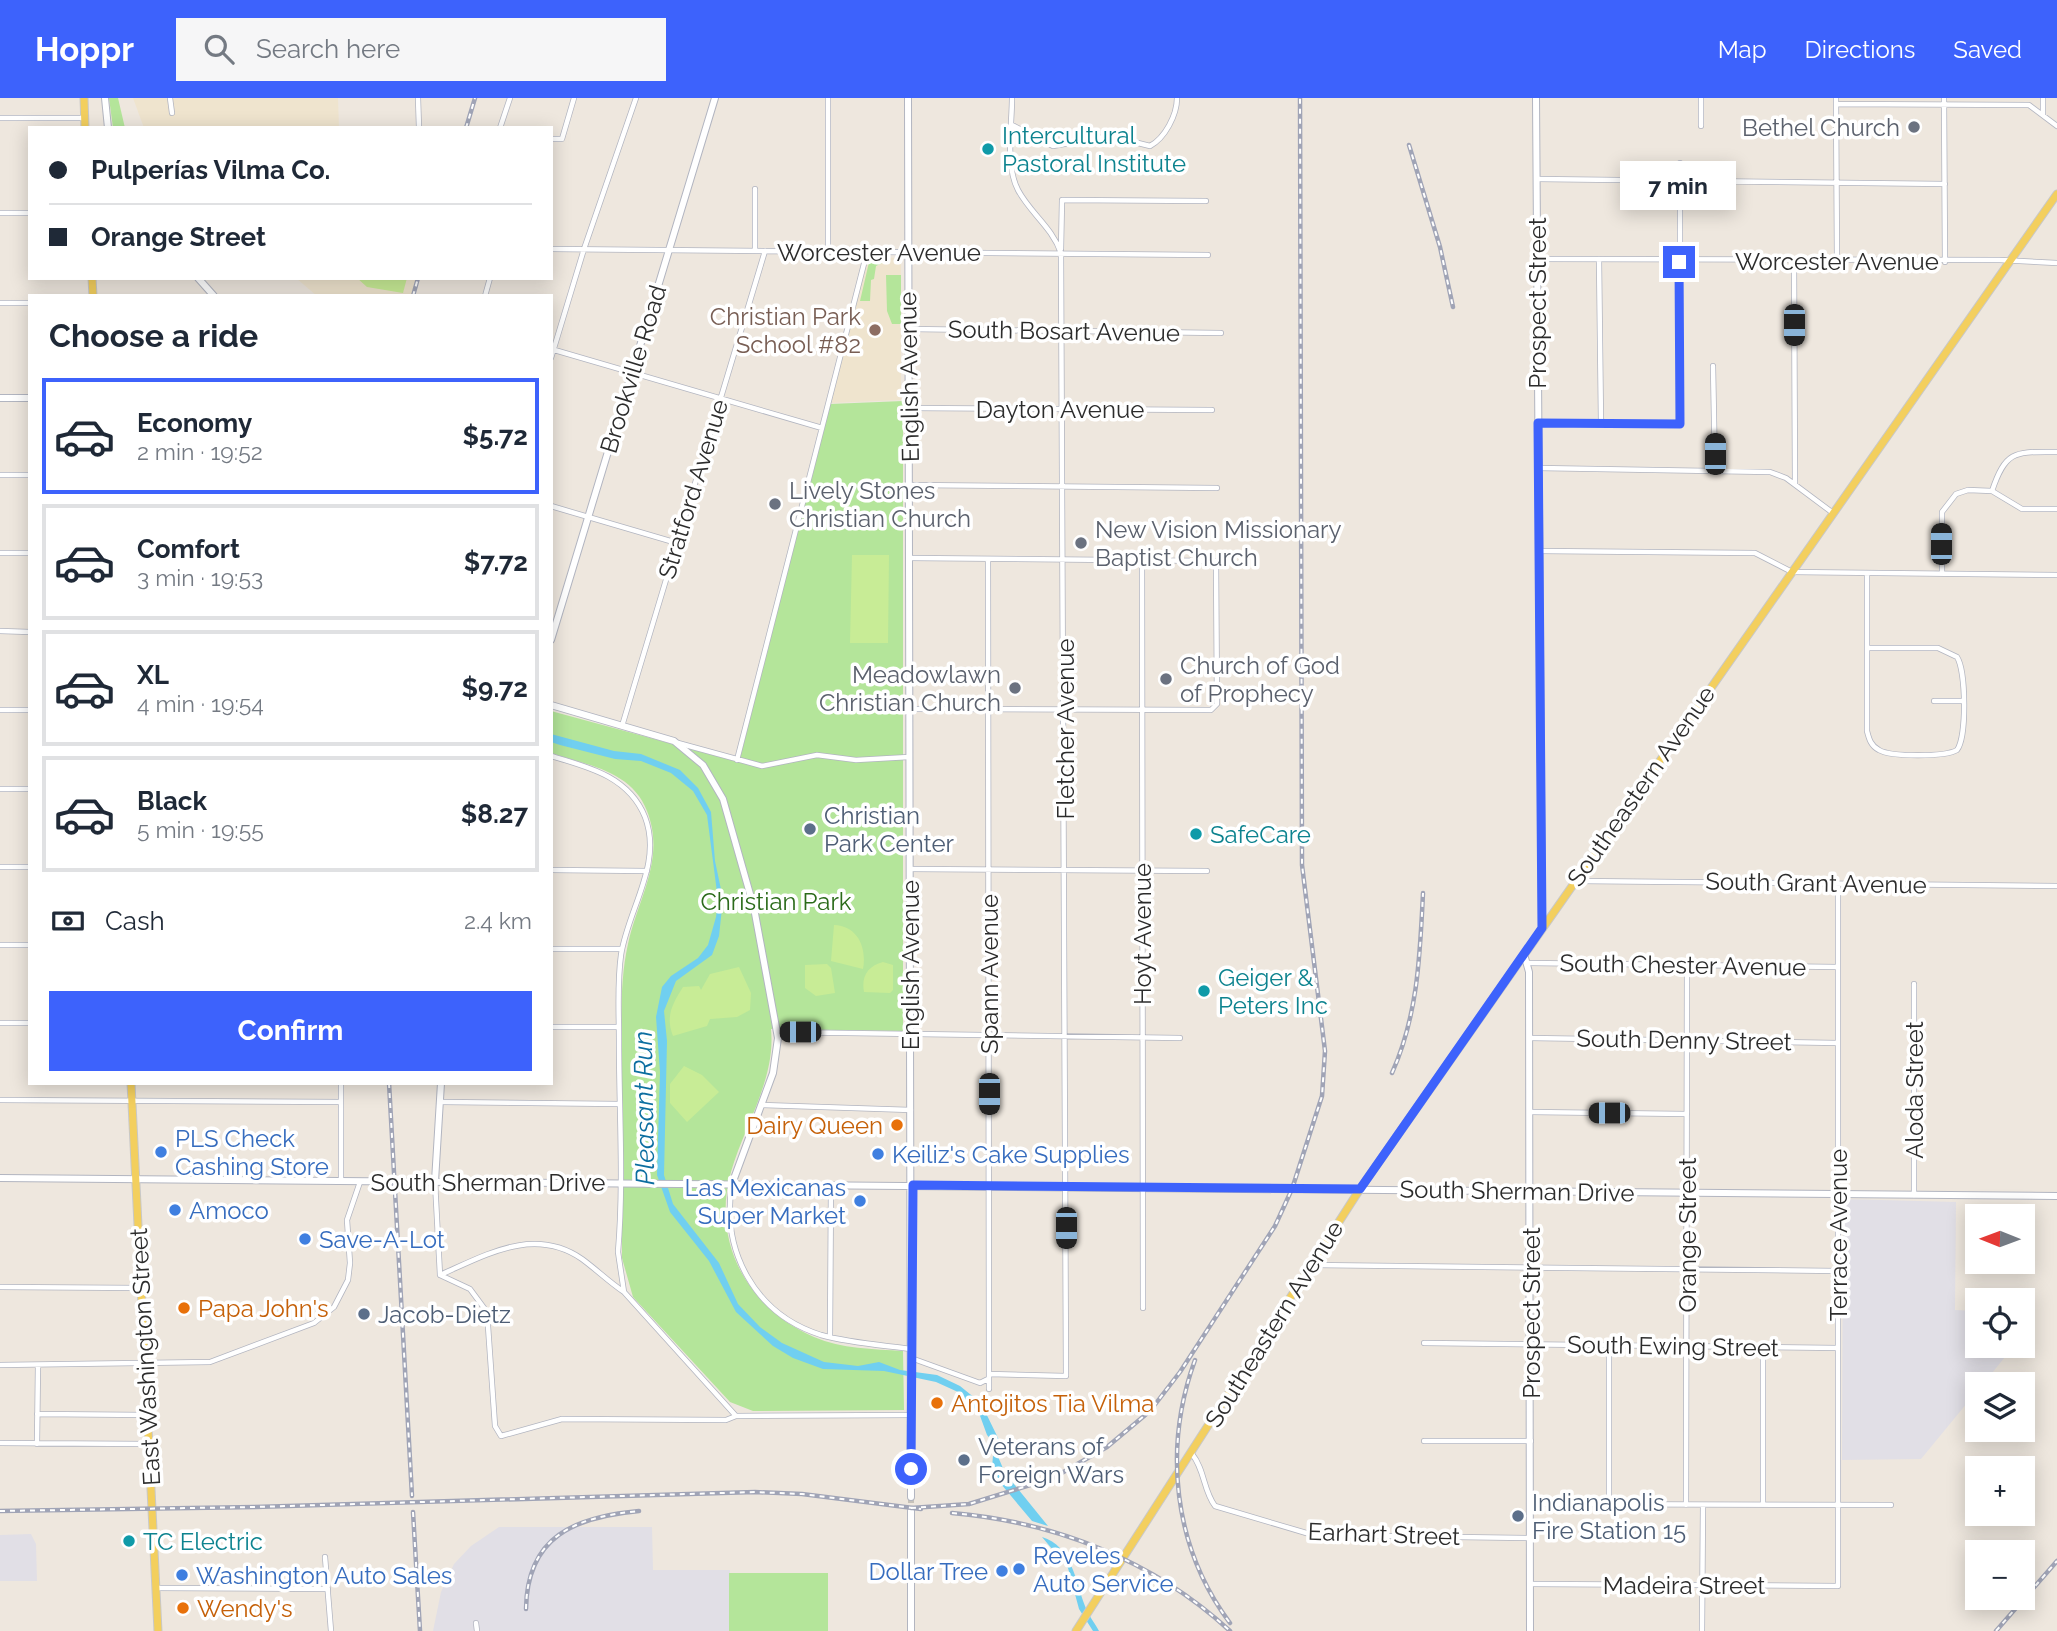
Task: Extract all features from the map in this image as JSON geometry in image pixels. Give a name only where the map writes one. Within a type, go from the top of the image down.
[{"type":"main road","points":[[84,98],[85,126]]},
{"type":"main road","points":[[105,98],[108,126]]},
{"type":"main road","name":"Brookville Road","points":[[553,633],[715,98]]},
{"type":"main road","name":"English Avenue","points":[[908,98],[913,1185],[911,1496]]},
{"type":"main road","name":"Prospect Street","points":[[1536,98],[1542,928]]},
{"type":"main road","name":"Southeastern Avenue","points":[[1078,1628],[1360,1189],[2057,194]]},
{"type":"main road","points":[[200,280],[213,294]]},
{"type":"main road","points":[[0,398],[28,398]]},
{"type":"main road","points":[[553,706],[674,741],[710,774],[728,811],[757,921],[778,1032],[775,1066],[732,1184]]},
{"type":"main road","name":"Prospect Street","points":[[1524,954],[1529,963],[1530,1038],[1530,1631]]},
{"type":"main road","name":"East Washington Street","points":[[131,1085],[158,1631]]},
{"type":"main road","points":[[435,1181],[441,1085]]},
{"type":"main road","name":"South Sherman Drive","points":[[0,1178],[2057,1196]]},
{"type":"main road","points":[[911,1511],[911,1631]]},
{"type":"street","points":[[170,98],[172,113]]},
{"type":"street","points":[[418,98],[419,126]]},
{"type":"street","points":[[501,126],[510,98]]},
{"type":"street","points":[[553,139],[562,139],[574,98]]},
{"type":"street","points":[[553,346],[636,98]]},
{"type":"street","points":[[828,98],[828,251]]},
{"type":"street","name":"Fletcher Avenue","points":[[989,1374],[1066,1376],[1065,710],[1063,559],[1060,542],[1061,253],[1049,229],[1024,200],[1015,183],[1012,98]]},
{"type":"street","points":[[1012,125],[1053,146],[1106,136],[1125,138],[1151,146],[1160,139],[1175,114],[1177,98]]},
{"type":"street","points":[[1701,98],[1701,126]]},
{"type":"street","points":[[1944,98],[1945,262]]},
{"type":"street","points":[[2043,98],[2043,116]]},
{"type":"street","points":[[1837,261],[1836,101],[2029,105],[2057,126]]},
{"type":"street","points":[[0,118],[85,118]]},
{"type":"street","points":[[1538,423],[1680,424],[1681,163]]},
{"type":"street","points":[[1537,180],[1945,184]]},
{"type":"street","points":[[755,189],[755,250]]},
{"type":"street","points":[[1061,253],[1062,200],[1206,201]]},
{"type":"street","points":[[0,213],[28,213]]},
{"type":"street","name":"Worcester Avenue","points":[[553,249],[1208,255]]},
{"type":"street","name":"Stratford Avenue","points":[[622,726],[765,251]]},
{"type":"street","points":[[737,760],[867,252]]},
{"type":"street","name":"Worcester Avenue","points":[[1537,259],[2057,263]]},
{"type":"street","points":[[1600,259],[1601,423]]},
{"type":"street","points":[[1794,260],[1795,485]]},
{"type":"street","points":[[0,303],[28,303]]},
{"type":"street","name":"South Bosart Avenue","points":[[908,329],[1221,333]]},
{"type":"street","points":[[553,349],[822,428]]},
{"type":"street","points":[[1713,366],[1715,471]]},
{"type":"street","name":"Dayton Avenue","points":[[908,408],[1212,410]]},
{"type":"street","points":[[1992,491],[2000,469],[2011,456],[2022,452],[2057,452]]},
{"type":"street","points":[[1538,468],[1773,472],[1833,513]]},
{"type":"street","points":[[0,475],[28,475]]},
{"type":"street","points":[[910,485],[1217,488]]},
{"type":"street","points":[[1942,573],[1941,515],[1953,496],[1965,491],[1992,491],[2022,509],[2057,509]]},
{"type":"street","points":[[553,507],[677,543]]},
{"type":"street","points":[[1539,551],[1755,553],[1792,572],[2057,575]]},
{"type":"street","points":[[0,553],[28,553]]},
{"type":"street","points":[[910,558],[1216,561],[1218,666],[1214,708],[1142,711],[910,709]]},
{"type":"street","name":"Spann Avenue","points":[[988,559],[989,1389]]},
{"type":"street","name":"Hoyt Avenue","points":[[1142,560],[1143,1308]]},
{"type":"street","points":[[1867,573],[1867,648],[1867,731],[1874,746],[1893,754],[1946,754],[1958,749],[1963,738],[1963,669],[1954,654],[1940,648],[1867,648]]},
{"type":"street","points":[[0,631],[28,632]]},
{"type":"street","points":[[1934,701],[1963,701]]},
{"type":"street","points":[[0,710],[28,710]]},
{"type":"street","points":[[674,741],[765,766],[817,755],[856,760],[909,757]]},
{"type":"street","points":[[553,758],[604,774],[628,790],[640,807],[648,827],[651,845],[648,871],[622,948],[618,1259],[624,1292]]},
{"type":"street","points":[[0,789],[28,789]]},
{"type":"street","points":[[0,867],[28,867]]},
{"type":"street","points":[[910,869],[1207,871]]},
{"type":"street","points":[[553,870],[648,871]]},
{"type":"street","name":"South Grant Avenue","points":[[1576,881],[2057,886]]},
{"type":"street","name":"Terrace Avenue","points":[[1838,884],[1838,1586]]},
{"type":"street","points":[[0,945],[28,945]]},
{"type":"street","points":[[553,949],[622,948]]},
{"type":"street","name":"South Chester Avenue","points":[[1529,963],[1838,967]]},
{"type":"street","name":"Orange Street","points":[[1686,1505],[1687,965]]},
{"type":"street","name":"Aloda Street","points":[[1914,984],[1914,1195]]},
{"type":"street","points":[[0,1023],[28,1023]]},
{"type":"street","points":[[553,1027],[619,1027]]},
{"type":"street","points":[[778,1032],[1180,1038]]},
{"type":"street","name":"South Denny Street","points":[[1530,1038],[1838,1043]]},
{"type":"street","points":[[341,1085],[341,1181]]},
{"type":"street","points":[[0,1100],[341,1102]]},
{"type":"street","points":[[442,1102],[619,1104]]},
{"type":"street","points":[[761,1105],[911,1110]]},
{"type":"street","points":[[1530,1112],[1687,1114]]},
{"type":"street","points":[[0,1364],[145,1365],[210,1362],[310,1325],[326,1315],[339,1299],[348,1280],[350,1262],[347,1220],[360,1181]]},
{"type":"street","points":[[435,1181],[440,1275]]},
{"type":"street","points":[[732,1184],[729,1211],[731,1236],[737,1259],[752,1286],[783,1316],[830,1337],[911,1349]]},
{"type":"street","points":[[830,1337],[831,1184]]},
{"type":"street","points":[[440,1275],[507,1246],[541,1244],[575,1255],[624,1292],[736,1416]]},
{"type":"street","points":[[1311,1265],[1838,1271]]},
{"type":"street","points":[[440,1275],[467,1286],[486,1310],[498,1433],[504,1436],[534,1424],[562,1419],[726,1420],[736,1416],[911,1415]]},
{"type":"street","points":[[0,1287],[141,1288]]},
{"type":"street","name":"South Ewing Street","points":[[1424,1343],[1838,1348]]},
{"type":"street","points":[[1609,1345],[1609,1505]]},
{"type":"street","points":[[1763,1347],[1763,1505]]},
{"type":"street","points":[[911,1361],[982,1383],[989,1374]]},
{"type":"street","points":[[37,1444],[38,1365]]},
{"type":"street","points":[[37,1414],[148,1415]]},
{"type":"street","points":[[1424,1441],[1531,1441]]},
{"type":"street","points":[[0,1443],[149,1444]]},
{"type":"street","name":"Earhart Street","points":[[1192,1454],[1201,1465],[1208,1494],[1215,1506],[1313,1535],[1530,1538]]},
{"type":"street","points":[[1531,1504],[1891,1505]]},
{"type":"street","points":[[1702,1631],[1703,1505]]},
{"type":"street","points":[[325,1558],[331,1631]]},
{"type":"street","name":"Madeira Street","points":[[1531,1584],[1838,1586]]},
{"type":"street","points":[[156,1588],[328,1589]]},
{"type":"street","points":[[476,1623],[477,1631]]},
{"type":"shaded area","points":[[133,98],[338,98],[339,126],[143,126]]},
{"type":"shaded area","name":"Christian Park School #82","points":[[871,257],[901,258],[901,400],[831,403],[867,261]]},
{"type":"shaded area","points":[[298,280],[415,280],[412,294],[315,294]]},
{"type":"shaded area","points":[[1843,1199],[1956,1202],[1955,1310],[1965,1310],[1965,1358],[2004,1358],[1993,1372],[1965,1372],[1965,1406],[1921,1459],[1842,1460]]},
{"type":"shaded area","points":[[499,1527],[652,1527],[653,1570],[730,1570],[729,1631],[433,1631],[441,1592],[454,1564],[471,1546]]},
{"type":"shaded area","points":[[31,1534],[36,1544],[37,1581],[0,1581],[0,1535]]},
{"type":"green space","points":[[109,98],[118,98],[125,126],[113,126]]},
{"type":"green space","points":[[887,257],[886,261],[876,266],[874,279],[871,280],[870,301],[860,301],[870,258]]},
{"type":"green space","points":[[886,275],[901,275],[901,324],[892,324],[887,311]]},
{"type":"green space","points":[[359,280],[406,280],[403,293],[367,287]]},
{"type":"green space","name":"Christian Park","points":[[903,401],[903,1031],[771,1029],[769,1066],[764,1084],[731,1172],[726,1198],[726,1223],[731,1248],[753,1291],[791,1325],[825,1341],[869,1349],[903,1351],[904,1410],[753,1411],[730,1402],[633,1297],[622,1258],[622,989],[632,927],[652,862],[652,829],[640,798],[620,778],[553,754],[553,712],[739,762],[830,404]]},
{"type":"green space","points":[[852,555],[889,555],[888,643],[850,643]]},
{"type":"green space","points":[[834,925],[849,929],[859,940],[864,953],[863,969],[831,961]]},
{"type":"green space","points":[[883,962],[893,965],[893,990],[890,993],[864,992],[867,972]]},
{"type":"green space","points":[[827,964],[831,968],[835,993],[816,996],[805,988],[805,965]]},
{"type":"green space","points":[[739,967],[751,993],[750,1010],[737,1017],[710,1019],[707,1026],[673,1036],[670,1016],[673,1004],[683,987],[699,986],[701,990],[710,974]]},
{"type":"green space","points":[[684,1066],[702,1075],[719,1092],[687,1122],[670,1103],[670,1084]]},
{"type":"green space","points":[[729,1573],[828,1573],[828,1631],[729,1631]]},
{"type":"water","name":"Pleasant Run","points":[[553,735],[614,751],[641,754],[680,770],[698,788],[711,812],[715,861],[723,899],[719,936],[712,955],[676,981],[664,1011],[667,1041],[664,1175],[673,1204],[719,1263],[738,1304],[760,1327],[782,1343],[824,1362],[858,1366],[879,1362],[900,1370],[937,1375],[960,1386],[981,1403],[999,1440],[999,1459],[1005,1473],[1048,1526],[1032,1521],[1001,1484],[992,1468],[994,1443],[987,1435],[979,1413],[958,1392],[936,1382],[884,1371],[823,1369],[793,1358],[773,1346],[736,1312],[709,1261],[670,1212],[657,1175],[660,1072],[656,1017],[662,987],[671,976],[698,958],[708,945],[716,917],[718,900],[707,815],[693,791],[671,773],[641,761],[615,759],[553,743]]},
{"type":"water","points":[[1042,1537],[1052,1541],[1066,1556],[1086,1609],[1099,1631],[1093,1631],[1079,1609],[1068,1568]]},
{"type":"tunnel","points":[[911,1497],[911,1511]]},
{"type":"railway","points":[[467,126],[475,98]]},
{"type":"railway","points":[[911,1508],[969,1504],[1053,1478],[1107,1447],[1150,1411],[1180,1372],[1275,1226],[1292,1189],[1322,1096],[1325,1051],[1302,865],[1300,98]]},
{"type":"railway","points":[[1409,145],[1440,247],[1453,307]]},
{"type":"railway","points":[[414,294],[417,280]]},
{"type":"railway","points":[[1392,1073],[1407,1029],[1416,984],[1423,893]]},
{"type":"railway","points":[[389,1085],[412,1496]]},
{"type":"railway","points":[[1195,1360],[1185,1393],[1179,1428],[1179,1496],[1185,1530],[1196,1562],[1230,1623]]},
{"type":"railway","points":[[0,1511],[255,1507],[755,1492],[802,1494],[921,1509]]},
{"type":"railway","points":[[526,1609],[535,1564],[545,1547],[575,1525],[639,1511]]},
{"type":"railway","points":[[413,1512],[420,1631]]},
{"type":"railway","points":[[952,1513],[1028,1525],[1101,1549],[1169,1584],[1230,1631]]},
{"type":"railway","points":[[1996,1631],[2057,1561]]},
{"type":"place","name":"Bethel Church","points":[[1914,127]]},
{"type":"place","name":"Intercultural Pastoral Institute","points":[[988,149]]},
{"type":"place","name":"Christian Park School #82","points":[[875,330]]},
{"type":"place","name":"Lively Stones Christian Church","points":[[775,504]]},
{"type":"place","name":"New Vision Missionary Baptist Church","points":[[1081,543]]},
{"type":"place","name":"Church of God of Prophecy","points":[[1166,679]]},
{"type":"place","name":"Meadowlawn Christian Church","points":[[1015,688]]},
{"type":"place","name":"Christian Park Center","points":[[810,829]]},
{"type":"place","name":"SafeCare","points":[[1196,834]]},
{"type":"place","name":"Geiger & Peters Inc","points":[[1204,991]]},
{"type":"place","name":"Dairy Queen","points":[[897,1125]]},
{"type":"place","name":"PLS Check Cashing Store","points":[[161,1152]]},
{"type":"place","name":"Keiliz's Cake Supplies","points":[[878,1154]]},
{"type":"place","name":"Las Mexicanas Super Market","points":[[860,1201]]},
{"type":"place","name":"Amoco","points":[[175,1210]]},
{"type":"place","name":"Save-A-Lot","points":[[305,1239]]},
{"type":"place","name":"Papa John's","points":[[184,1308]]},
{"type":"place","name":"Jacob-Dietz","points":[[364,1314]]},
{"type":"place","name":"Antojitos Tia Vilma","points":[[937,1403]]},
{"type":"place","name":"Veterans of Foreign Wars","points":[[964,1460]]},
{"type":"place","name":"Indianapolis Fire Station 15","points":[[1518,1516]]},
{"type":"place","name":"TC Electric","points":[[129,1541]]},
{"type":"place","name":"Reveles Auto Service","points":[[1019,1569]]},
{"type":"place","name":"Dollar Tree","points":[[1002,1571]]},
{"type":"place","name":"Washington Auto Sales","points":[[182,1575]]},
{"type":"place","name":"Wendy's","points":[[183,1608]]},
{"type":"route","points":[[911,1469],[913,1185],[1360,1189],[1542,928],[1538,423],[1680,424],[1679,262]]}]
